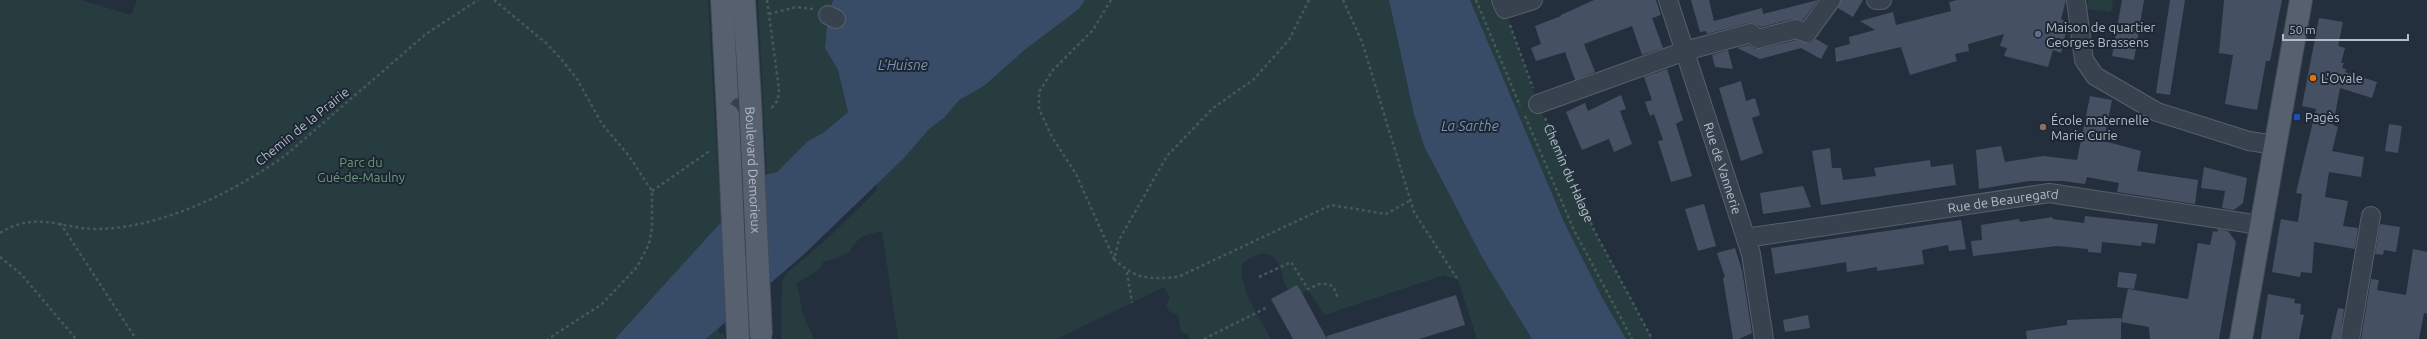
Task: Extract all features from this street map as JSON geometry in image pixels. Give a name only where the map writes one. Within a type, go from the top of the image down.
[{"type":"main road","name":"Boulevard Demorieux","points":[[722,0],[739,107],[757,338]]},
{"type":"main road","name":"Boulevard Demorieux","points":[[738,339],[739,107],[744,0]]},
{"type":"main road","points":[[2241,339],[2301,0]]},
{"type":"street","points":[[734,0],[739,107]]},
{"type":"street","points":[[1503,5],[1533,0]]},
{"type":"street","name":"Rue de Vannerie","points":[[1668,0],[1751,254],[1764,339]]},
{"type":"street","points":[[1538,104],[1685,51],[1751,33],[1758,39],[1796,29],[1807,33],[1831,0]]},
{"type":"street","points":[[1876,0],[1882,0]]},
{"type":"street","points":[[2076,0],[2084,60],[2095,76],[2157,112],[2249,140],[2275,145]]},
{"type":"street","name":"Rue de Beauregard","points":[[1746,238],[2050,194],[2260,225]]},
{"type":"street","points":[[2350,339],[2371,216]]},
{"type":"path","name":"Chemin de la Prairie","points":[[0,233],[11,226],[34,220],[59,222],[96,229],[136,224],[177,212],[231,190],[263,171],[287,154],[426,34],[478,0]]},
{"type":"path","points":[[494,0],[546,43],[562,60],[577,79],[602,124],[629,156],[652,191],[652,228],[649,244],[637,267],[602,304],[548,339]]},
{"type":"path","points":[[767,0],[779,89],[778,100],[767,113]]},
{"type":"path","points":[[1111,0],[1093,30],[1053,70],[1039,92],[1038,109],[1052,137],[1076,174],[1114,259],[1127,272],[1152,279],[1178,277],[1331,205],[1386,214],[1410,200]]},
{"type":"path","points":[[1114,259],[1119,240],[1167,156],[1213,108],[1253,80],[1289,40],[1309,0]]},
{"type":"path","points":[[1343,0],[1362,42],[1414,212],[1458,280]]},
{"type":"path","points":[[1476,0],[1573,228],[1632,339]]},
{"type":"path","name":"Chemin du Halage","points":[[1503,5],[1538,104],[1595,232],[1652,339]]},
{"type":"path","points":[[769,14],[785,9],[808,7]]},
{"type":"path","points":[[652,191],[717,147]]},
{"type":"path","points":[[59,222],[136,339]]},
{"type":"path","points":[[0,257],[21,274],[76,339]]},
{"type":"path","points":[[1259,277],[1291,262],[1308,289],[1319,284],[1329,284],[1334,288],[1338,298]]},
{"type":"path","points":[[1127,272],[1132,303]]},
{"type":"path","points":[[1204,339],[1266,308]]},
{"type":"green space","name":"Parc du Gué-de-Maulny","points":[[0,0],[81,0],[131,15],[137,0],[708,0],[721,224],[615,339],[0,339]]},
{"type":"green space","points":[[758,0],[833,0],[828,15],[825,48],[838,70],[848,112],[823,133],[808,141],[777,172],[767,174]]},
{"type":"green space","points":[[1085,0],[1389,0],[1414,115],[1435,168],[1483,259],[1532,339],[1477,339],[1458,280],[1444,275],[1325,315],[1308,290],[1302,293],[1288,290],[1277,261],[1268,254],[1263,254],[1252,257],[1242,264],[1242,274],[1251,303],[1271,339],[1190,339],[1187,334],[1181,332],[1178,315],[1169,311],[1166,305],[1170,298],[1164,287],[1057,339],[898,339],[882,231],[863,236],[856,242],[849,252],[837,258],[823,262],[820,269],[796,284],[799,291],[802,312],[814,339],[781,339],[782,281],[788,272],[828,238],[877,190],[876,185],[929,129],[944,118],[959,99],[984,86],[1027,48],[1079,9]]},
{"type":"green space","points":[[1470,0],[1501,0],[1538,104],[1595,232],[1652,339],[1626,339],[1602,297],[1564,222]]},
{"type":"green space","points":[[2088,0],[2113,0],[2111,12],[2087,9]]},
{"type":"green space","points":[[719,328],[719,333],[724,333],[725,339],[706,339]]},
{"type":"water","name":"L'Huisne","points":[[833,0],[1085,0],[1079,9],[1027,48],[984,86],[959,100],[944,118],[929,129],[904,158],[802,256],[706,339],[615,339],[764,175],[777,172],[808,141],[823,133],[848,112],[838,70],[825,48],[828,15]]},
{"type":"water","name":"La Sarthe","points":[[1389,0],[1470,0],[1564,222],[1602,297],[1626,339],[1532,339],[1483,259],[1425,148],[1414,115]]},
{"type":"building","points":[[1594,0],[1656,0],[1661,15],[1652,18],[1663,48],[1642,55],[1632,26],[1584,44],[1595,72],[1575,80],[1565,52],[1536,61],[1531,48],[1541,44],[1535,26],[1561,16]]},
{"type":"building","points":[[1691,0],[1709,0],[1714,21],[1762,8],[1763,14],[1818,0],[1803,20],[1793,19],[1761,27],[1754,23],[1748,23],[1707,34],[1706,31],[1700,32]]},
{"type":"building","points":[[1841,0],[1863,0],[1853,17],[1838,8]]},
{"type":"building","points":[[1957,0],[2066,0],[2061,19],[2068,23],[2061,53],[2053,50],[2048,67],[2004,56],[2007,48],[2000,46],[2004,34],[1968,44],[1969,51],[1955,54],[1957,61],[1910,75],[1901,47],[1836,62],[1835,48],[1850,44],[1849,37],[1875,30],[1860,21],[1893,12],[1896,25],[1951,11],[1949,2]]},
{"type":"building","points":[[2122,0],[2144,0],[2134,60],[2112,56]]},
{"type":"building","points":[[2170,0],[2185,0],[2170,95],[2156,93]]},
{"type":"building","points":[[2224,0],[2282,0],[2270,61],[2266,61],[2257,110],[2225,104],[2233,55],[2219,53]]},
{"type":"building","points":[[2319,18],[2343,22],[2338,46],[2345,48],[2341,63],[2344,63],[2342,68],[2346,69],[2345,72],[2377,82],[2372,98],[2340,88],[2333,125],[2338,127],[2332,151],[2364,157],[2361,177],[2329,172],[2325,197],[2348,201],[2343,226],[2358,228],[2355,249],[2314,242],[2312,273],[2301,272],[2300,277],[2272,272],[2281,219],[2298,222],[2302,194],[2296,193],[2316,109],[2302,106]]},
{"type":"building","points":[[1816,39],[1828,46],[1821,59],[1801,48],[1760,59],[1737,48],[1748,45],[1755,49],[1760,49],[1796,40],[1810,43]]},
{"type":"building","points":[[1728,50],[1733,69],[1715,67],[1712,55]]},
{"type":"building","points":[[1667,69],[1683,120],[1676,124],[1692,176],[1671,182],[1658,141],[1663,140],[1654,114],[1650,116],[1645,102],[1652,100],[1644,77]]},
{"type":"building","points":[[1741,81],[1746,101],[1755,98],[1760,115],[1752,118],[1763,153],[1741,161],[1719,88]]},
{"type":"building","points":[[1621,95],[1626,109],[1620,111],[1632,144],[1614,152],[1609,139],[1582,150],[1566,112],[1585,103],[1588,111]]},
{"type":"building","points":[[2090,96],[2112,100],[2104,141],[2141,151],[2137,171],[2198,180],[2195,204],[2117,192],[2119,183],[2087,177],[2085,184],[2063,181],[2029,181],[1979,189],[1976,150],[2001,146],[2005,162],[2043,156],[2077,160]]},
{"type":"building","points":[[2389,124],[2402,126],[2398,153],[2385,151]]},
{"type":"building","points":[[1830,148],[1832,168],[1841,168],[1843,180],[1876,176],[1874,168],[1930,160],[1931,167],[1953,164],[1956,185],[1821,205],[1812,151]]},
{"type":"building","points":[[2204,167],[2247,178],[2243,203],[2234,210],[2222,208],[2225,191],[2201,188]]},
{"type":"building","points":[[1803,186],[1811,207],[1763,214],[1760,193]]},
{"type":"building","points":[[1704,204],[1716,246],[1698,251],[1685,209]]},
{"type":"building","points":[[2085,216],[2158,224],[2155,244],[2142,242],[2141,246],[2102,242],[2101,253],[2088,252],[2088,249],[2057,246],[1973,256],[1971,241],[1982,240],[1981,225],[2019,219],[2020,222],[2052,217],[2053,219],[2084,223]]},
{"type":"building","points":[[1961,220],[1966,249],[1949,251],[1948,245],[1922,250],[1924,264],[1877,271],[1877,267],[1847,272],[1846,262],[1775,274],[1771,248]]},
{"type":"building","points":[[2380,224],[2400,227],[2396,252],[2384,250],[2383,255],[2375,254]]},
{"type":"building","points":[[2218,229],[2228,231],[2236,242],[2219,339],[2150,339],[2149,327],[2121,322],[2128,289],[2188,299],[2198,243],[2210,245],[2213,231],[2217,232]]},
{"type":"building","points":[[1735,248],[1742,270],[1752,333],[1739,339],[1733,339],[1723,278],[1725,277],[1717,253]]},
{"type":"building","points":[[2413,249],[2427,252],[2427,314],[2424,313],[2419,339],[2361,339],[2371,279],[2379,280],[2377,290],[2406,295]]},
{"type":"building","points":[[2119,272],[2137,274],[2134,289],[2117,287]]},
{"type":"building","points":[[1297,285],[1327,339],[1293,339],[1271,299]]},
{"type":"building","points":[[2268,294],[2295,299],[2294,303],[2301,304],[2300,314],[2304,315],[2299,339],[2261,339]]},
{"type":"building","points":[[1456,295],[1465,325],[1419,339],[1327,339],[1327,336]]},
{"type":"building","points":[[2338,308],[2344,309],[2340,339],[2331,339]]},
{"type":"building","points":[[1808,315],[1810,328],[1785,332],[1783,320]]},
{"type":"building","points":[[2121,318],[2121,339],[2027,339],[2026,331],[2067,325],[2067,320]]},
{"type":"place","name":"Maison de quartier Georges Brassens","points":[[2038,34]]},
{"type":"place","name":"L'Ovale","points":[[2313,78]]},
{"type":"place","name":"Pagès","points":[[2297,117]]},
{"type":"place","name":"École maternelle Marie Curie","points":[[2043,127]]}]
